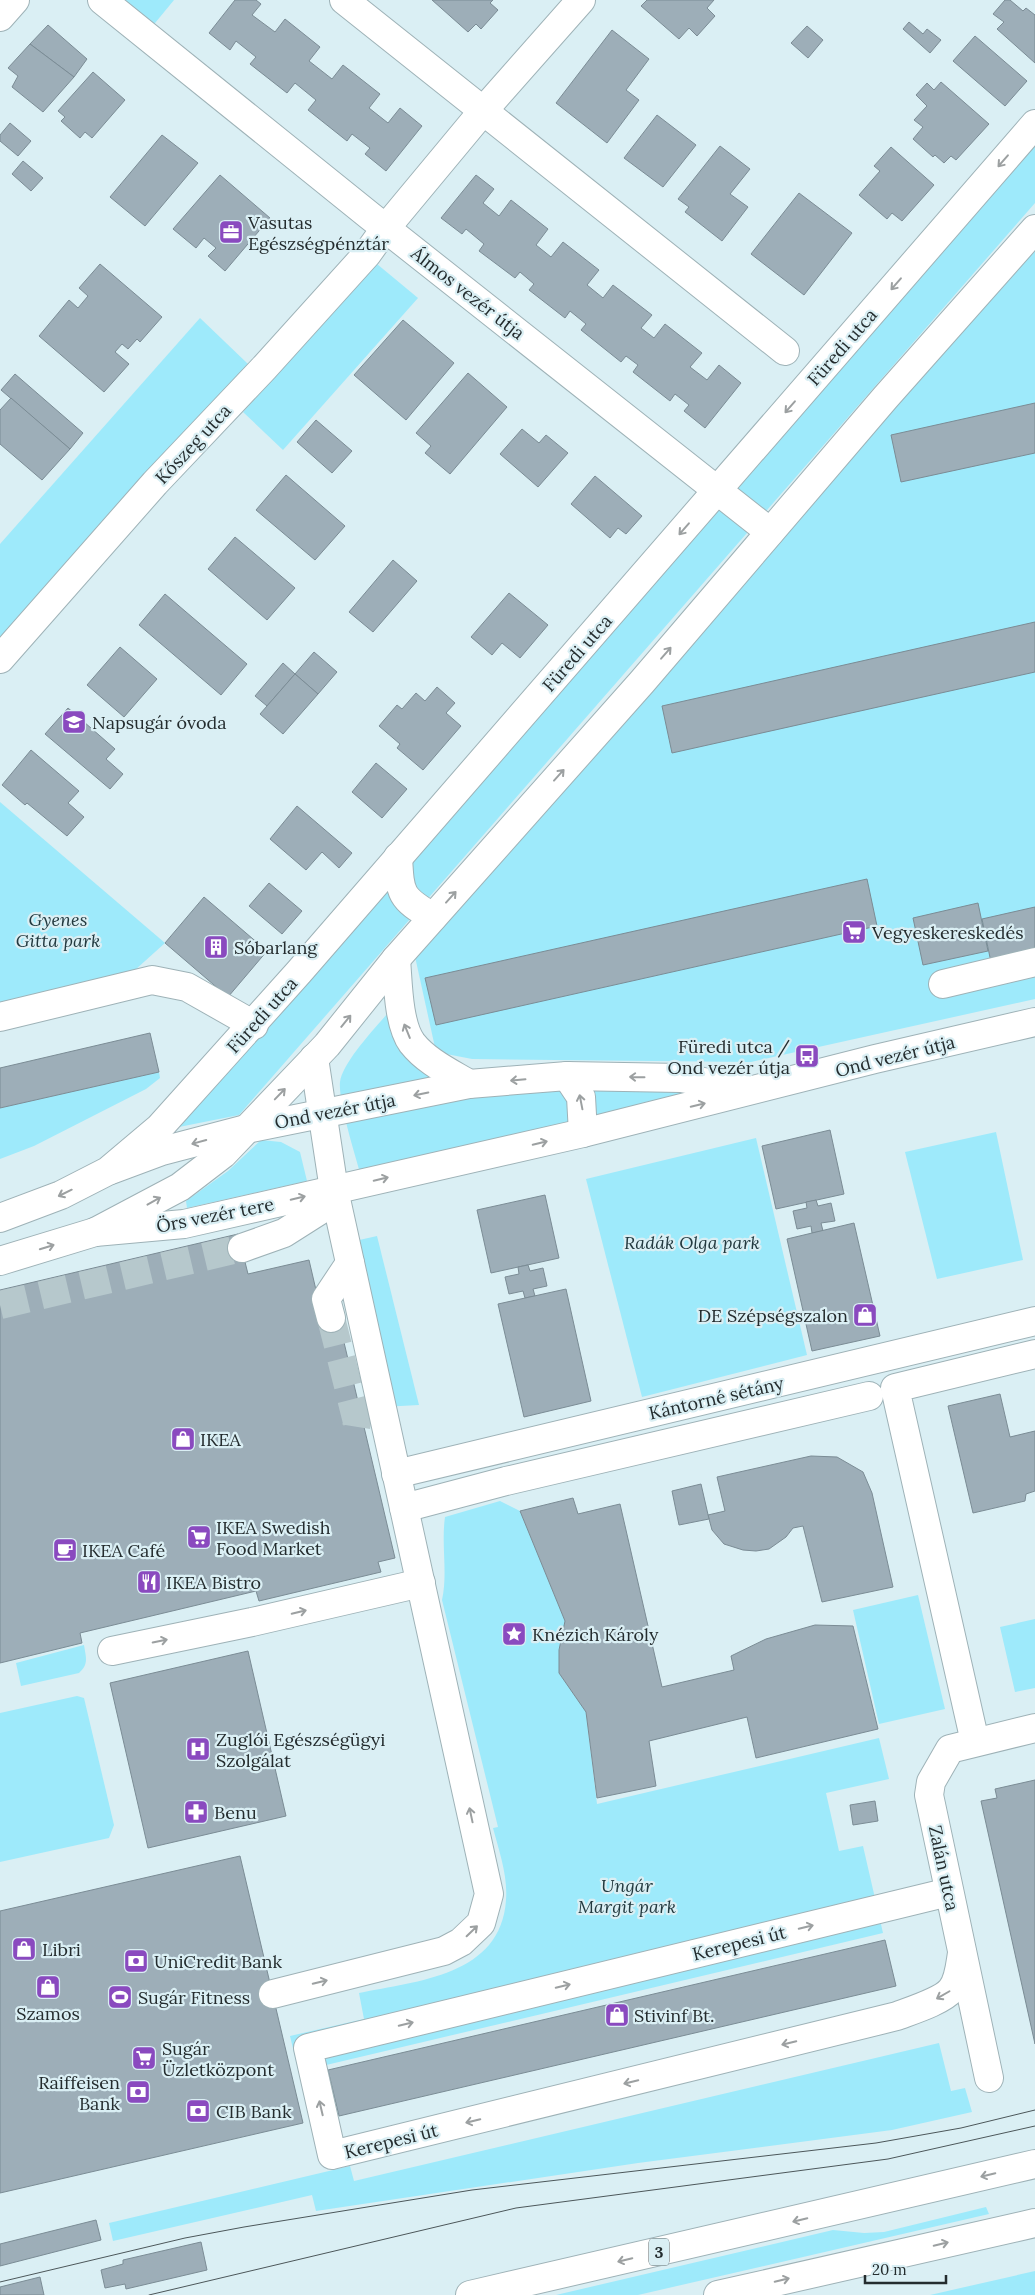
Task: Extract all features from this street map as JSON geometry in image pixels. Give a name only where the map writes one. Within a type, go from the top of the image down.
[{"type":"street","points":[[0,16],[15,0]]},
{"type":"street","name":"Álmos vezér útja","points":[[102,0],[385,229],[770,532]]},
{"type":"street","points":[[344,0],[785,351]]},
{"type":"street","points":[[483,111],[581,0]]},
{"type":"street","name":"Kőszeg utca","points":[[0,659],[155,483],[264,368],[366,254],[483,111]]},
{"type":"street","name":"Füredi utca","points":[[108,1171],[159,1128],[254,1025],[1035,124]]},
{"type":"street","points":[[246,1129],[314,1058],[433,916],[642,682],[770,532],[1035,229]]},
{"type":"street","points":[[398,857],[400,882],[406,900],[433,916]]},
{"type":"street","points":[[396,959],[404,1026],[412,1043],[436,1065],[469,1084]]},
{"type":"street","points":[[943,984],[1035,962]]},
{"type":"street","points":[[0,1017],[152,980],[187,986],[254,1025]]},
{"type":"street","name":"Ond vezér útja","points":[[335,1195],[755,1091],[875,1059],[1035,1022]]},
{"type":"street","points":[[273,1994],[444,1951],[461,1942],[481,1922],[489,1894],[335,1195],[314,1058]]},
{"type":"street","points":[[567,1076],[582,1097],[583,1133]]},
{"type":"street","name":"Ond vezér útja","points":[[108,1171],[162,1151],[246,1129],[469,1084],[567,1076],[681,1078],[755,1091]]},
{"type":"street","name":"Örs vezér tere","points":[[0,1261],[95,1232],[195,1177],[223,1154],[246,1129]]},
{"type":"street","points":[[0,1218],[61,1195],[108,1171]]},
{"type":"street","points":[[242,1248],[284,1233],[335,1195]]},
{"type":"street","name":"Örs vezér tere","points":[[95,1232],[184,1224],[335,1195]]},
{"type":"street","points":[[331,1318],[326,1298],[350,1263]]},
{"type":"street","name":"Kántorné sétány","points":[[396,1474],[1035,1321]]},
{"type":"street","points":[[975,1742],[895,1388],[1035,1354]]},
{"type":"street","name":"Kántorné sétány","points":[[404,1508],[506,1481],[869,1396]]},
{"type":"street","points":[[112,1651],[252,1622],[421,1583]]},
{"type":"street","name":"Zalán utca","points":[[989,2078],[929,1795],[931,1782],[950,1749],[1035,1728]]},
{"type":"street","name":"Kerepesi út","points":[[949,1892],[308,2048],[332,2156],[897,2016],[925,2005],[950,1991],[958,1975],[962,1953]]},
{"type":"street","name":"3","points":[[470,2295],[1035,2164]]},
{"type":"street","points":[[733,2294],[1035,2223]]},
{"type":"green space","points":[[102,0],[174,0],[146,34]]},
{"type":"green space","points":[[1035,141],[1035,203],[239,1115],[174,1128]]},
{"type":"green space","points":[[1035,244],[1035,999],[751,1062],[472,1059],[436,1052],[414,952]]},
{"type":"green space","points":[[377,264],[418,298],[283,450],[243,412]]},
{"type":"green space","points":[[200,318],[248,364],[0,638],[0,544]]},
{"type":"green space","name":"Gyenes Gitta park","points":[[0,802],[165,943],[135,970],[0,1004]]},
{"type":"green space","points":[[400,999],[404,1026],[469,1084],[755,1091],[363,1183],[345,1117],[340,1082],[356,1051]]},
{"type":"green space","points":[[159,1072],[160,1078],[146,1089],[34,1146],[0,1159],[0,1108]]},
{"type":"green space","points":[[996,1132],[1023,1260],[937,1279],[905,1152]]},
{"type":"green space","name":"Radák Olga park","points":[[756,1138],[807,1355],[642,1397],[586,1179]]},
{"type":"green space","points":[[261,1140],[281,1142],[300,1152],[307,1181],[187,1208],[186,1201],[228,1171]]},
{"type":"green space","points":[[377,1236],[419,1405],[382,1407],[346,1243]]},
{"type":"green space","name":"Ungár Margit park","points":[[500,1501],[520,1511],[565,1621],[559,1650],[559,1673],[586,1712],[597,1804],[879,1738],[889,1779],[826,1793],[839,1851],[863,1846],[883,1933],[322,2066],[336,2117],[311,2124],[290,2036],[364,2019],[359,1993],[430,1978],[473,1960],[489,1945],[501,1925],[506,1900],[506,1882],[493,1828],[498,1827],[442,1600],[444,1590],[445,1517]]},
{"type":"green space","points":[[918,1595],[945,1709],[879,1724],[853,1610]]},
{"type":"green space","points":[[1035,1619],[1035,1688],[1015,1692],[1000,1627]]},
{"type":"green space","points":[[84,1645],[86,1664],[79,1673],[21,1686],[16,1663]]},
{"type":"green space","points":[[77,1696],[84,1698],[114,1825],[109,1838],[0,1862],[0,1713]]},
{"type":"green space","points":[[939,2043],[951,2091],[965,2088],[972,2112],[892,2130],[638,2163],[316,2211],[312,2195],[113,2241],[109,2223],[350,2166],[354,2181]]},
{"type":"green space","points":[[986,2207],[989,2214],[638,2295],[556,2295],[833,2230],[864,2233],[884,2232]]},
{"type":"green space","points":[[1035,2271],[1035,2295],[930,2295]]},
{"type":"building","points":[[235,0],[256,0],[261,4],[252,15],[275,32],[285,19],[320,47],[309,61],[332,79],[343,65],[380,94],[369,108],[388,123],[400,108],[422,126],[386,171],[365,154],[370,148],[352,134],[347,141],[308,110],[316,100],[295,83],[287,93],[250,64],[256,57],[236,41],[230,50],[209,33]]},
{"type":"building","points":[[432,0],[493,0],[490,3],[498,10],[481,29],[476,24],[468,32]]},
{"type":"building","points":[[647,0],[714,0],[707,8],[715,16],[697,36],[689,28],[679,39],[641,6]]},
{"type":"building","points":[[1005,0],[1010,0],[1023,11],[1026,8],[1035,15],[1035,63],[997,29],[1004,22],[993,14]]},
{"type":"building","points":[[909,22],[923,34],[927,29],[941,40],[930,53],[903,29]]},
{"type":"building","points":[[48,25],[87,59],[74,77],[30,44]]},
{"type":"building","points":[[807,26],[823,40],[808,58],[791,43]]},
{"type":"building","points":[[612,30],[649,59],[626,90],[639,100],[607,143],[556,103]]},
{"type":"building","points":[[975,36],[1027,81],[1005,106],[953,61]]},
{"type":"building","points":[[30,44],[74,77],[43,112],[12,87],[18,76],[8,68]]},
{"type":"building","points":[[93,72],[125,100],[92,138],[85,132],[80,138],[61,121],[65,117],[58,111]]},
{"type":"building","points":[[941,82],[989,124],[956,160],[951,156],[944,163],[935,155],[933,157],[913,139],[923,127],[914,120],[927,106],[916,95],[927,83],[934,90]]},
{"type":"building","points":[[657,115],[696,145],[663,187],[624,158]]},
{"type":"building","points":[[10,123],[31,141],[18,156],[0,141],[0,135]]},
{"type":"building","points":[[162,135],[198,163],[145,226],[110,197]]},
{"type":"building","points":[[720,146],[750,169],[730,194],[748,207],[722,241],[685,212],[689,207],[678,199]]},
{"type":"building","points":[[891,147],[934,185],[902,221],[892,213],[887,219],[859,195],[880,171],[874,166]]},
{"type":"building","points":[[23,161],[43,178],[31,191],[12,174]]},
{"type":"building","points":[[220,175],[270,218],[225,271],[208,256],[216,248],[204,238],[196,248],[173,229]]},
{"type":"building","points":[[476,175],[494,189],[483,203],[499,216],[511,200],[548,229],[536,245],[551,257],[563,242],[599,270],[587,285],[603,298],[613,285],[652,315],[641,328],[654,338],[665,324],[702,353],[690,367],[707,380],[719,365],[741,383],[705,428],[684,411],[689,405],[675,394],[670,401],[633,372],[638,365],[626,356],[621,362],[581,330],[586,324],[570,311],[565,318],[529,290],[534,284],[520,272],[515,278],[479,251],[484,244],[466,229],[462,234],[441,218]]},
{"type":"building","points":[[799,193],[852,233],[804,295],[751,254]]},
{"type":"building","points":[[100,264],[162,317],[140,342],[137,339],[128,349],[122,344],[115,352],[129,364],[104,392],[39,336],[69,300],[78,308],[88,296],[79,288]]},
{"type":"building","points":[[403,320],[454,363],[406,420],[354,375]]},
{"type":"building","points":[[468,373],[507,407],[450,474],[425,453],[431,446],[416,433]]},
{"type":"building","points":[[15,374],[83,433],[70,449],[1,390]]},
{"type":"building","points":[[11,398],[70,449],[42,480],[0,444],[0,410]]},
{"type":"building","points":[[1035,403],[1035,453],[901,482],[891,435]]},
{"type":"building","points":[[316,420],[352,451],[332,473],[297,442]]},
{"type":"building","points":[[522,429],[539,443],[546,435],[568,453],[538,487],[500,454]]},
{"type":"building","points":[[286,475],[345,526],[315,560],[256,510]]},
{"type":"building","points":[[595,476],[642,516],[626,534],[618,528],[610,538],[571,504]]},
{"type":"building","points":[[235,537],[295,588],[267,620],[208,569]]},
{"type":"building","points":[[393,560],[417,581],[373,632],[349,612]]},
{"type":"building","points":[[509,593],[548,625],[520,658],[502,643],[492,655],[471,637]]},
{"type":"building","points":[[165,594],[247,664],[221,695],[139,625]]},
{"type":"building","points":[[1035,622],[1035,672],[672,753],[662,706]]},
{"type":"building","points":[[120,647],[157,679],[124,717],[87,685]]},
{"type":"building","points":[[314,652],[337,672],[318,694],[295,674]]},
{"type":"building","points":[[283,663],[295,674],[267,706],[255,696]]},
{"type":"building","points":[[295,674],[318,694],[283,734],[260,714]]},
{"type":"building","points":[[437,687],[455,703],[446,713],[461,726],[423,770],[397,748],[400,744],[379,726],[397,705],[402,709],[416,693],[425,701]]},
{"type":"building","points":[[68,708],[115,749],[106,759],[123,774],[110,789],[45,734]]},
{"type":"building","points":[[31,750],[79,791],[68,803],[84,817],[67,836],[27,803],[25,805],[2,785]]},
{"type":"building","points":[[376,763],[407,789],[382,818],[352,792]]},
{"type":"building","points":[[297,806],[352,853],[339,868],[322,852],[306,870],[270,839]]},
{"type":"building","points":[[867,879],[877,926],[436,1025],[425,978]]},
{"type":"building","points":[[269,883],[302,911],[282,934],[249,906]]},
{"type":"building","name":"Sóbarlang","points":[[204,897],[267,951],[228,997],[165,943]]},
{"type":"building","points":[[978,903],[988,951],[923,965],[913,918]]},
{"type":"building","points":[[1035,907],[1035,957],[992,967],[982,919]]},
{"type":"building","points":[[150,1033],[159,1072],[0,1108],[0,1068]]},
{"type":"building","points":[[830,1130],[844,1194],[776,1209],[762,1146]]},
{"type":"building","points":[[545,1195],[559,1258],[491,1273],[477,1210]]},
{"type":"building","points":[[816,1200],[818,1206],[831,1203],[835,1221],[821,1223],[823,1231],[812,1233],[811,1226],[797,1229],[793,1211],[807,1208],[806,1202]]},
{"type":"building","points":[[854,1223],[880,1336],[812,1351],[787,1239]]},
{"type":"building","name":"IKEA","points":[[238,1234],[248,1274],[309,1260],[323,1320],[338,1317],[395,1558],[378,1562],[381,1572],[259,1601],[256,1591],[80,1633],[82,1643],[0,1663],[0,1290]]},
{"type":"building","points":[[528,1265],[530,1271],[543,1268],[547,1286],[533,1289],[535,1296],[525,1298],[523,1291],[509,1294],[505,1277],[519,1274],[518,1267]]},
{"type":"building","points":[[566,1289],[591,1401],[524,1417],[498,1304]]},
{"type":"building","points":[[1000,1394],[1010,1437],[1035,1431],[1035,1491],[1026,1494],[1025,1501],[973,1513],[948,1406]]},
{"type":"building","points":[[811,1456],[837,1457],[863,1472],[872,1493],[893,1587],[822,1602],[803,1526],[793,1528],[786,1537],[769,1549],[756,1551],[743,1550],[724,1544],[712,1530],[708,1515],[725,1511],[717,1477]]},
{"type":"building","points":[[701,1484],[709,1519],[679,1525],[672,1491]]},
{"type":"building","points":[[573,1498],[578,1514],[620,1504],[662,1687],[734,1670],[731,1656],[766,1639],[815,1625],[853,1626],[878,1729],[756,1758],[747,1717],[649,1741],[656,1786],[597,1798],[586,1712],[559,1673],[559,1650],[565,1621],[520,1511]]},
{"type":"building","name":"Zuglói Egészségügyi Szolgálat","points":[[248,1651],[286,1816],[148,1848],[110,1683]]},
{"type":"building","points":[[1035,1780],[1035,2044],[981,1801],[997,1798],[995,1789]]},
{"type":"building","points":[[875,1801],[878,1821],[853,1825],[850,1805]]},
{"type":"building","name":"Sugár Üzletközpont","points":[[240,1856],[303,2123],[0,2193],[0,1911]]},
{"type":"building","points":[[885,1940],[896,1986],[339,2116],[328,2070]]},
{"type":"building","points":[[96,2220],[101,2240],[0,2266],[0,2244]]},
{"type":"building","points":[[201,2242],[207,2270],[126,2289],[125,2284],[105,2288],[101,2270],[123,2264],[123,2260]]},
{"type":"building","points":[[40,2277],[44,2295],[0,2295],[0,2287]]},
{"type":"tunnel","points":[[0,1305],[242,1248]]},
{"type":"tunnel","points":[[331,1318],[357,1422],[354,1440]]},
{"type":"tram line","points":[[0,2282],[185,2238],[244,2227],[472,2190],[876,2143],[961,2128],[1035,2110]]},
{"type":"tram line","points":[[149,2295],[516,2208],[888,2159],[1035,2126]]},
{"type":"place","name":"Vasutas Egészségpénztár","points":[[231,232]]},
{"type":"place","name":"Napsugár óvoda","points":[[74,722]]},
{"type":"place","name":"Vegyeskereskedés","points":[[854,932]]},
{"type":"place","name":"Sóbarlang","points":[[216,947]]},
{"type":"place","name":"Füredi utca / Ond vezér útja","points":[[807,1056]]},
{"type":"place","name":"DE Szépségszalon","points":[[865,1315]]},
{"type":"place","name":"IKEA","points":[[183,1439]]},
{"type":"place","name":"IKEA Swedish Food Market","points":[[199,1537]]},
{"type":"place","name":"IKEA Café","points":[[65,1550]]},
{"type":"place","name":"IKEA Bistro","points":[[149,1582]]},
{"type":"place","name":"Knézich Károly","points":[[514,1634]]},
{"type":"place","name":"Zuglói Egészségügyi Szolgálat","points":[[198,1749]]},
{"type":"place","name":"Benu","points":[[196,1812]]},
{"type":"place","name":"Libri","points":[[24,1949]]},
{"type":"place","name":"UniCredit Bank","points":[[136,1961]]},
{"type":"place","name":"Szamos","points":[[48,1987]]},
{"type":"place","name":"Sugár Fitness","points":[[120,1997]]},
{"type":"place","name":"Stivinf Bt.","points":[[617,2015]]},
{"type":"place","name":"Sugár Üzletközpont","points":[[144,2058]]},
{"type":"place","name":"Raiffeisen Bank","points":[[138,2092]]},
{"type":"place","name":"CIB Bank","points":[[198,2111]]}]
